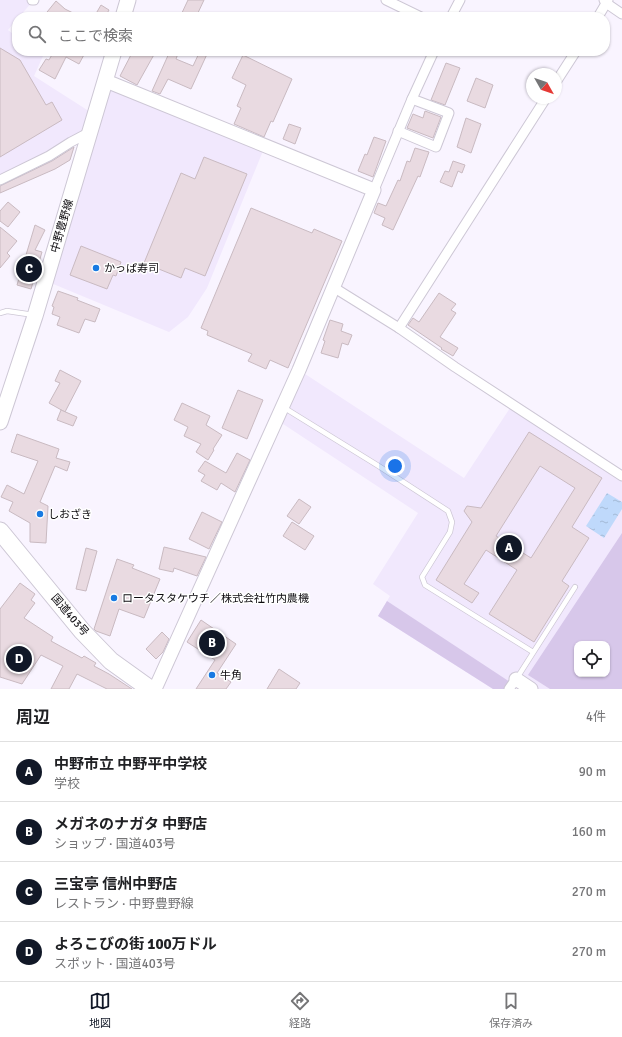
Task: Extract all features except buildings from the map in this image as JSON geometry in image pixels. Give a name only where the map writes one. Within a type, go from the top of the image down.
[{"type":"highway","name":"国道403号","points":[[0,531],[82,631],[111,661],[150,689]]},
{"type":"main road","points":[[125,12],[128,0]]},
{"type":"main road","name":"中野豊野線","points":[[1,418],[36,316],[113,56]]},
{"type":"street","points":[[386,0],[396,2],[413,12]]},
{"type":"street","points":[[454,12],[460,0]]},
{"type":"street","points":[[600,12],[606,1],[622,14]]},
{"type":"street","points":[[155,689],[283,407],[398,131],[432,56]]},
{"type":"street","points":[[562,73],[573,56]]},
{"type":"street","points":[[106,82],[374,190]]},
{"type":"street","points":[[398,131],[436,147],[449,113],[412,99]]},
{"type":"street","points":[[399,328],[542,104]]},
{"type":"street","points":[[0,180],[49,156],[90,132]]},
{"type":"street","points":[[333,287],[399,328],[474,380],[622,476]]},
{"type":"street","points":[[513,684],[531,689]]},
{"type":"lane","points":[[0,313],[6,311],[36,316]]},
{"type":"lane","points":[[283,407],[448,511],[452,522],[450,532],[422,577],[425,585],[533,652]]},
{"type":"lane","points":[[513,684],[575,587]]},
{"type":"shaded area","points":[[0,0],[34,0],[23,12],[12,12],[12,25],[8,30],[12,33],[12,56],[43,56],[34,76],[95,115],[106,81],[265,146],[207,288],[188,317],[169,332],[46,281],[89,132],[0,180]]},
{"type":"shaded area","points":[[299,370],[464,478],[512,405],[622,476],[622,689],[531,689],[516,679],[493,689],[378,616],[390,596],[373,584],[418,513],[277,420]]},
{"type":"shaded area","points":[[622,533],[622,689],[550,689],[528,675]]},
{"type":"shaded area","points":[[387,601],[513,684],[509,689],[493,689],[378,616]]},
{"type":"water","points":[[607,493],[622,502],[622,509],[604,538],[586,526]]},
{"type":"place","name":"かっぱ寿司","points":[[96,268]]},
{"type":"place","name":"三宝亭 信州中野店","points":[[29,269]]},
{"type":"place","name":"しおざき","points":[[40,514]]},
{"type":"place","name":"中野市立 中野平中学校","points":[[509,548]]},
{"type":"place","name":"ロータスタケウチ／株式会社竹内農機","points":[[114,598]]},
{"type":"place","name":"メガネのナガタ 中野店","points":[[212,643]]},
{"type":"place","name":"よろこびの街 100万ドル","points":[[19,659]]},
{"type":"place","name":"牛角","points":[[212,675]]}]
